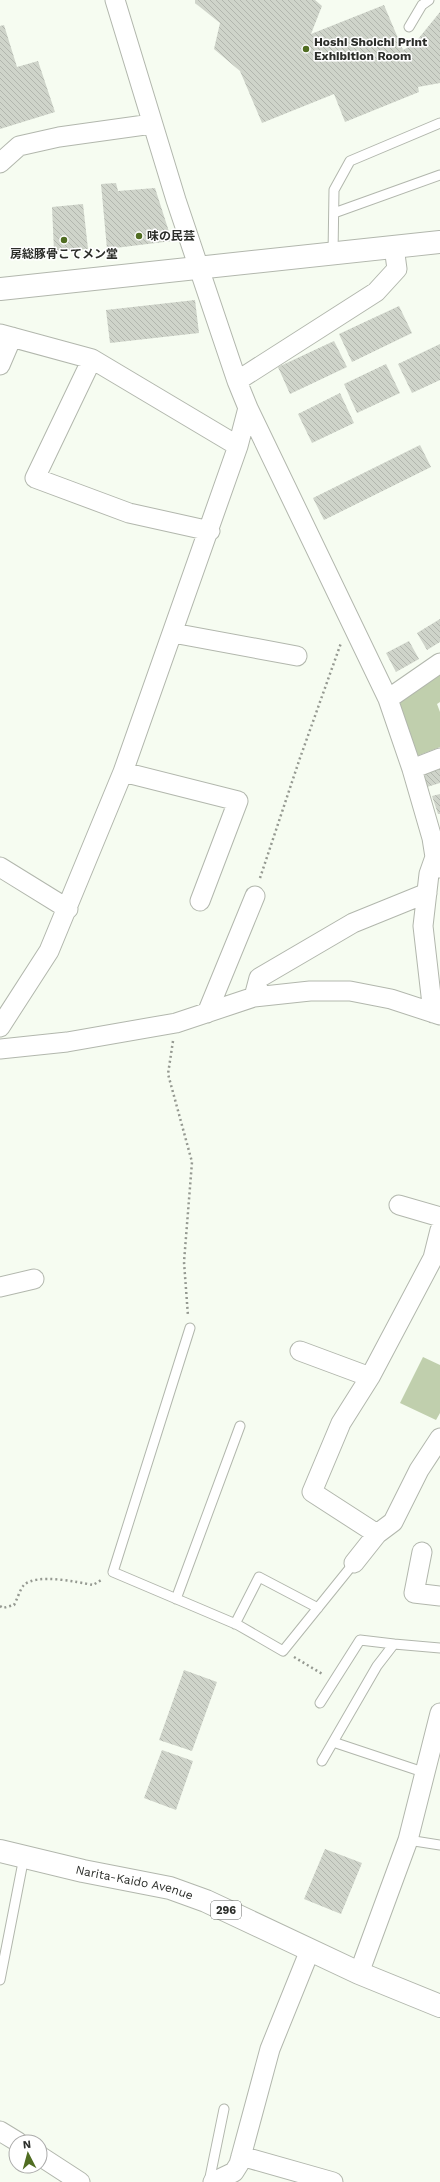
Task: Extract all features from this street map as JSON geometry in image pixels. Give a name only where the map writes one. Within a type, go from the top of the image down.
[{"type":"main road","points":[[0,289],[440,242]]},
{"type":"main road","name":"Narita-Kaido Avenue","points":[[0,1851],[83,1871],[170,1888],[206,1901],[359,1973],[440,2006]]},
{"type":"street","points":[[0,1049],[68,1042],[176,1023],[254,998],[310,991],[350,991],[391,999],[436,1014],[423,926],[429,874],[437,863],[436,838],[388,699],[248,408],[237,380],[176,200],[115,0]]},
{"type":"street","points":[[0,163],[19,146],[59,137],[152,124]]},
{"type":"street","points":[[237,380],[376,292],[397,269],[394,247]]},
{"type":"street","points":[[0,365],[6,336],[92,359],[238,446]]},
{"type":"street","points":[[92,359],[35,478],[129,513],[210,531]]},
{"type":"street","points":[[0,1027],[49,951],[68,909],[123,772],[210,531],[238,446],[248,408]]},
{"type":"street","points":[[173,633],[297,656]]},
{"type":"street","points":[[388,699],[440,663]]},
{"type":"street","points":[[412,769],[440,758]]},
{"type":"street","points":[[123,772],[238,801],[200,901]]},
{"type":"street","points":[[0,867],[68,909]]},
{"type":"street","points":[[254,998],[259,978],[353,923],[427,893]]},
{"type":"street","points":[[207,1013],[255,896]]},
{"type":"street","points":[[399,1205],[440,1217]]},
{"type":"street","points":[[377,1534],[312,1492],[341,1423],[370,1377],[432,1258],[440,1230]]},
{"type":"street","points":[[0,1287],[34,1280]]},
{"type":"street","points":[[300,1351],[370,1377]]},
{"type":"street","points":[[354,1563],[377,1534],[393,1522],[419,1470],[440,1438]]},
{"type":"street","points":[[422,1552],[414,1593],[440,1596]]},
{"type":"street","points":[[359,1973],[408,1840],[440,1713]]},
{"type":"street","points":[[213,2182],[234,2172],[239,2164],[270,2049],[310,1950]]},
{"type":"street","points":[[242,2156],[333,2182]]},
{"type":"street","points":[[48,2161],[80,2182]]},
{"type":"lane","points":[[409,27],[422,5],[429,0]]},
{"type":"lane","points":[[333,254],[334,190],[350,161],[440,123]]},
{"type":"lane","points":[[334,213],[440,175]]},
{"type":"lane","points":[[190,1328],[113,1572],[235,1624],[283,1651],[354,1563]]},
{"type":"lane","points":[[176,1598],[240,1426]]},
{"type":"lane","points":[[235,1624],[258,1577],[318,1608]]},
{"type":"lane","points":[[320,1703],[360,1640],[440,1648]]},
{"type":"lane","points":[[322,1761],[377,1666],[394,1644]]},
{"type":"lane","points":[[333,1742],[426,1773]]},
{"type":"lane","points":[[408,1840],[440,1845]]},
{"type":"lane","points":[[0,1980],[24,1857]]},
{"type":"lane","points":[[209,2182],[224,2109]]},
{"type":"path","points":[[255,896],[300,758],[350,619]]},
{"type":"path","points":[[176,1023],[168,1074],[192,1162],[184,1262],[190,1328]]},
{"type":"path","points":[[0,1606],[3,1608],[14,1605],[24,1585],[32,1582],[56,1578],[93,1585],[113,1572]]},
{"type":"path","points":[[283,1651],[334,1681]]},
{"type":"green space","points":[[438,673],[440,676],[440,702],[437,704],[440,712],[440,747],[417,756],[398,699]]},
{"type":"green space","points":[[423,1357],[440,1365],[440,1413],[436,1420],[400,1403]]},
{"type":"building","points":[[195,0],[315,0],[322,6],[311,34],[384,5],[403,50],[414,44],[440,12],[440,83],[418,87],[419,92],[345,122],[334,94],[262,123],[240,71],[214,49],[220,23],[195,3]]},
{"type":"building","points":[[4,25],[17,67],[38,61],[55,112],[0,129],[0,26]]},
{"type":"building","points":[[116,183],[118,191],[155,188],[172,241],[107,249],[101,184]]},
{"type":"building","points":[[83,204],[88,249],[54,251],[52,207]]},
{"type":"building","points":[[195,300],[199,333],[110,343],[106,310]]},
{"type":"building","points":[[399,306],[412,333],[352,362],[339,334]]},
{"type":"building","points":[[334,341],[347,367],[290,394],[278,367]]},
{"type":"building","points":[[440,344],[440,380],[412,393],[398,364]]},
{"type":"building","points":[[386,364],[400,393],[357,413],[344,384]]},
{"type":"building","points":[[340,393],[354,423],[312,443],[298,414]]},
{"type":"building","points":[[420,445],[431,467],[324,520],[313,498]]},
{"type":"building","points":[[440,619],[440,642],[427,650],[417,633]]},
{"type":"building","points":[[409,641],[419,659],[396,672],[386,653]]},
{"type":"building","points":[[440,765],[440,783],[427,787],[422,772]]},
{"type":"building","points":[[440,794],[440,814],[438,814],[432,796]]},
{"type":"building","points":[[184,1670],[217,1682],[192,1751],[159,1740]]},
{"type":"building","points":[[162,1750],[193,1761],[176,1810],[144,1798]]},
{"type":"building","points":[[325,1849],[362,1863],[341,1914],[304,1899]]},
{"type":"place","name":"Hoshi Shoichi Print Exhibition Room","points":[[306,49]]},
{"type":"place","name":"味の民芸","points":[[139,236]]},
{"type":"place","name":"房総豚骨こてメン堂","points":[[64,240]]}]
